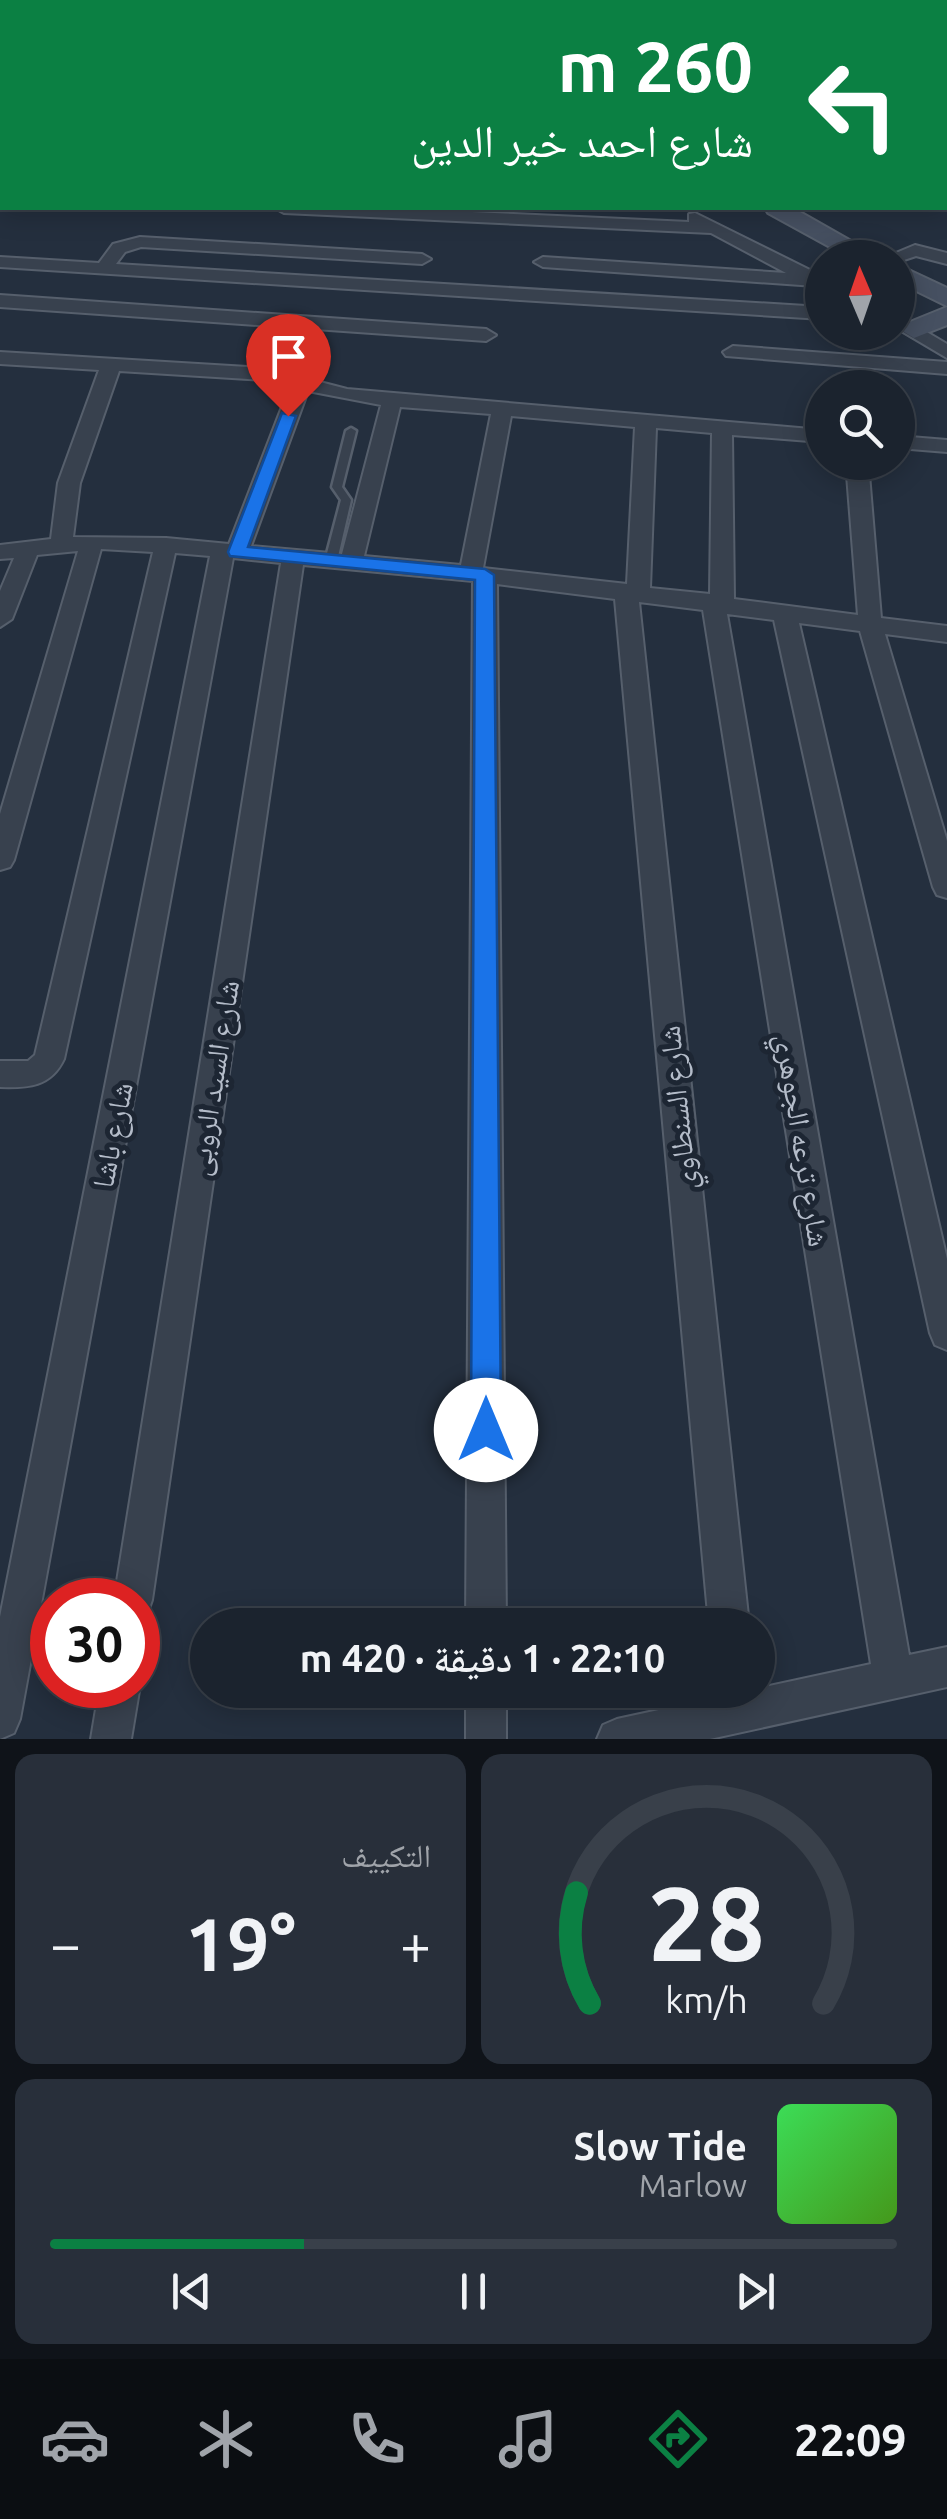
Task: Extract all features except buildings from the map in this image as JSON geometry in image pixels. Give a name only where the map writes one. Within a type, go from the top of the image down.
[{"type":"main road","points":[[780,210],[836,240]]},
{"type":"main road","points":[[799,210],[856,240]]},
{"type":"main road","points":[[915,271],[947,288]]},
{"type":"main road","points":[[915,281],[947,298]]},
{"type":"main road","points":[[915,324],[947,315]]},
{"type":"street","points":[[285,210],[301,231],[422,259]]},
{"type":"street","points":[[680,210],[805,275]]},
{"type":"street","points":[[104,268],[119,248],[140,242],[301,231],[711,228]]},
{"type":"street","points":[[915,250],[947,259]]},
{"type":"street","points":[[0,262],[805,312]]},
{"type":"street","points":[[543,262],[805,281]]},
{"type":"street","points":[[0,300],[486,335]]},
{"type":"street","points":[[915,332],[947,352]]},
{"type":"street","points":[[733,352],[947,368]]},
{"type":"street","points":[[0,358],[250,373],[346,395],[805,434]]},
{"type":"street","points":[[848,360],[849,370]]},
{"type":"street","points":[[61,544],[69,483],[110,365]]},
{"type":"street","name":"شارع باشا","points":[[0,1719],[230,551],[301,382]]},
{"type":"street","points":[[341,561],[392,400]]},
{"type":"street","points":[[486,1608],[478,574],[502,409]]},
{"type":"street","name":"شارع السنطاوي","points":[[646,421],[632,592],[727,1608]]},
{"type":"street","name":"شارع ترعه الجوهري","points":[[722,427],[718,602],[893,1679]]},
{"type":"street","points":[[915,444],[947,448]]},
{"type":"street","points":[[858,480],[870,623],[947,887]]},
{"type":"street","points":[[0,860],[92,542]]},
{"type":"street","points":[[0,552],[92,542],[166,545],[478,574],[947,634]]},
{"type":"street","points":[[0,1074],[41,1071],[49,1059],[166,545]]},
{"type":"street","points":[[0,619],[29,548]]},
{"type":"street","name":"شارع السيد الروبى","points":[[136,1578],[293,557]]},
{"type":"street","points":[[784,611],[947,1333]]},
{"type":"street","points":[[775,1695],[893,1679],[947,1667]]},
{"type":"street","points":[[111,1739],[116,1708]]},
{"type":"street","points":[[486,1708],[486,1739]]},
{"type":"street","points":[[617,1739],[712,1708]]},
{"type":"lane","points":[[341,561],[346,500],[337,487],[351,432]]},
{"type":"route","points":[[288,416],[237,552],[485,575],[486,1430]]}]
